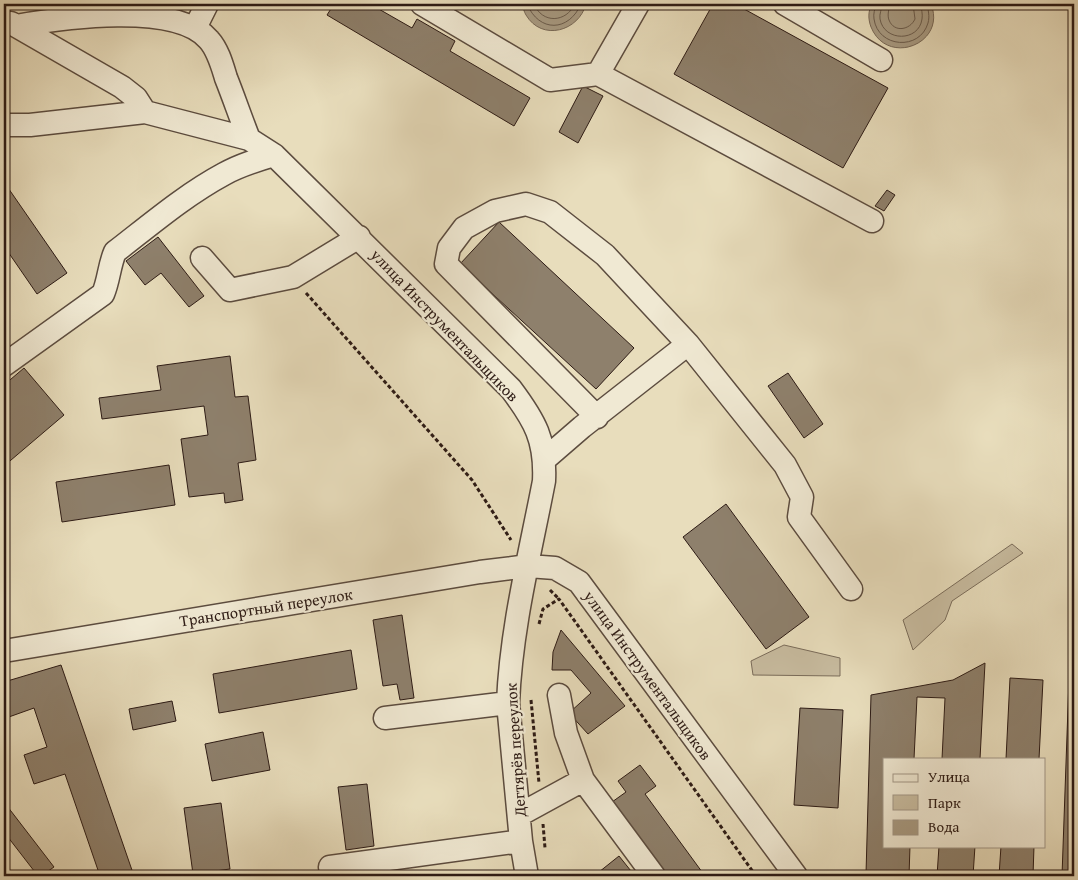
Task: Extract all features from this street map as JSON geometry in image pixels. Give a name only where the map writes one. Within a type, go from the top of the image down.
[{"type":"street","points":[[195,28],[207,4]]},
{"type":"street","points":[[422,4],[550,80],[598,74],[872,221]]},
{"type":"street","points":[[598,74],[638,4]]},
{"type":"street","points":[[784,4],[881,60]]},
{"type":"street","points":[[10,22],[133,15],[166,19],[195,28],[209,40],[219,58],[249,139]]},
{"type":"street","points":[[10,22],[122,88],[136,98],[145,112]]},
{"type":"street","name":"улица Инструментальщиков","points":[[4,125],[30,125],[145,112],[249,139],[274,154],[511,389],[529,412],[540,438],[545,459],[544,481],[528,566],[556,568],[579,582],[796,876]]},
{"type":"street","points":[[4,365],[103,294],[108,281],[110,263],[115,252],[202,187],[225,173],[274,154]]},
{"type":"street","points":[[597,417],[446,264],[448,248],[464,228],[495,211],[526,204],[550,212],[605,255],[688,344],[785,465],[802,497],[799,517],[851,589]]},
{"type":"street","points":[[202,258],[230,290],[292,277],[359,237]]},
{"type":"street","points":[[545,459],[582,427],[688,344]]},
{"type":"street","name":"Транспортный переулок","points":[[4,651],[480,572],[528,566]]},
{"type":"street","name":"Дегтярёв переулок","points":[[527,876],[521,841],[508,703],[515,632],[528,566]]},
{"type":"street","points":[[559,695],[566,733],[583,780],[654,876]]},
{"type":"street","points":[[385,718],[508,703]]},
{"type":"street","points":[[519,815],[583,780]]},
{"type":"street","points":[[330,867],[521,841]]},
{"type":"path","points":[[292,277],[472,480],[528,566]]},
{"type":"path","points":[[538,626],[543,609],[558,599],[756,876]]},
{"type":"path","points":[[531,692],[545,854]]},
{"type":"green space","points":[[1012,544],[1023,553],[952,601],[945,620],[913,650],[903,620]]},
{"type":"green space","points":[[784,645],[840,658],[840,676],[753,675],[751,661]]},
{"type":"water","points":[[522,4],[586,4],[576,21],[559,30],[550,31],[533,23],[525,14]]},
{"type":"water","points":[[872,4],[931,4],[934,18],[931,30],[913,46],[901,48],[889,46],[879,39],[871,27],[869,15]]},
{"type":"building","points":[[334,4],[370,4],[412,28],[417,19],[455,41],[450,51],[530,98],[514,126],[327,15]]},
{"type":"building","points":[[713,4],[735,4],[888,88],[843,168],[674,74]]},
{"type":"building","points":[[583,86],[603,96],[578,143],[559,132]]},
{"type":"building","points":[[4,182],[67,273],[37,294],[4,246]]},
{"type":"building","points":[[887,190],[895,195],[884,211],[875,206]]},
{"type":"building","points":[[499,222],[634,348],[596,389],[460,264]]},
{"type":"building","points":[[158,237],[204,296],[189,307],[161,273],[145,285],[126,261]]},
{"type":"building","points":[[230,356],[235,397],[248,396],[256,460],[238,463],[243,500],[225,503],[224,493],[189,497],[181,439],[208,435],[204,406],[102,419],[99,398],[161,390],[157,366]]},
{"type":"building","points":[[24,368],[64,415],[4,466],[4,385]]},
{"type":"building","points":[[788,373],[823,424],[804,438],[768,386]]},
{"type":"building","points":[[169,465],[175,505],[62,522],[56,482]]},
{"type":"building","points":[[726,504],[809,617],[766,649],[683,537]]},
{"type":"building","points":[[402,615],[414,698],[400,700],[397,684],[383,686],[373,620]]},
{"type":"building","points":[[561,630],[625,706],[588,734],[569,713],[591,693],[571,670],[552,670],[553,652]]},
{"type":"building","points":[[351,650],[357,689],[219,713],[213,674]]},
{"type":"building","points":[[985,663],[980,758],[942,758],[945,698],[917,697],[914,758],[883,758],[883,848],[910,848],[909,876],[866,874],[871,695],[953,680]]},
{"type":"building","points":[[61,665],[134,876],[100,876],[65,774],[34,784],[24,755],[47,747],[34,708],[6,718],[4,682]]},
{"type":"building","points":[[1010,678],[1043,680],[1039,758],[1006,758]]},
{"type":"building","points":[[1069,679],[1074,679],[1074,876],[1062,876]]},
{"type":"building","points":[[172,701],[176,721],[133,730],[129,709]]},
{"type":"building","points":[[800,708],[843,710],[838,808],[794,805]]},
{"type":"building","points":[[263,732],[270,770],[212,781],[205,744]]},
{"type":"building","points":[[640,765],[656,786],[645,794],[705,876],[666,876],[612,802],[626,792],[618,781]]},
{"type":"building","points":[[367,784],[374,846],[346,850],[338,787]]},
{"type":"building","points":[[4,802],[54,867],[41,876],[38,876],[4,832]]},
{"type":"building","points":[[221,803],[230,869],[193,874],[184,808]]},
{"type":"building","points":[[939,848],[975,848],[973,876],[937,876]]},
{"type":"building","points":[[1001,848],[1034,848],[1033,876],[999,876]]},
{"type":"building","points":[[619,856],[635,876],[594,876]]}]
